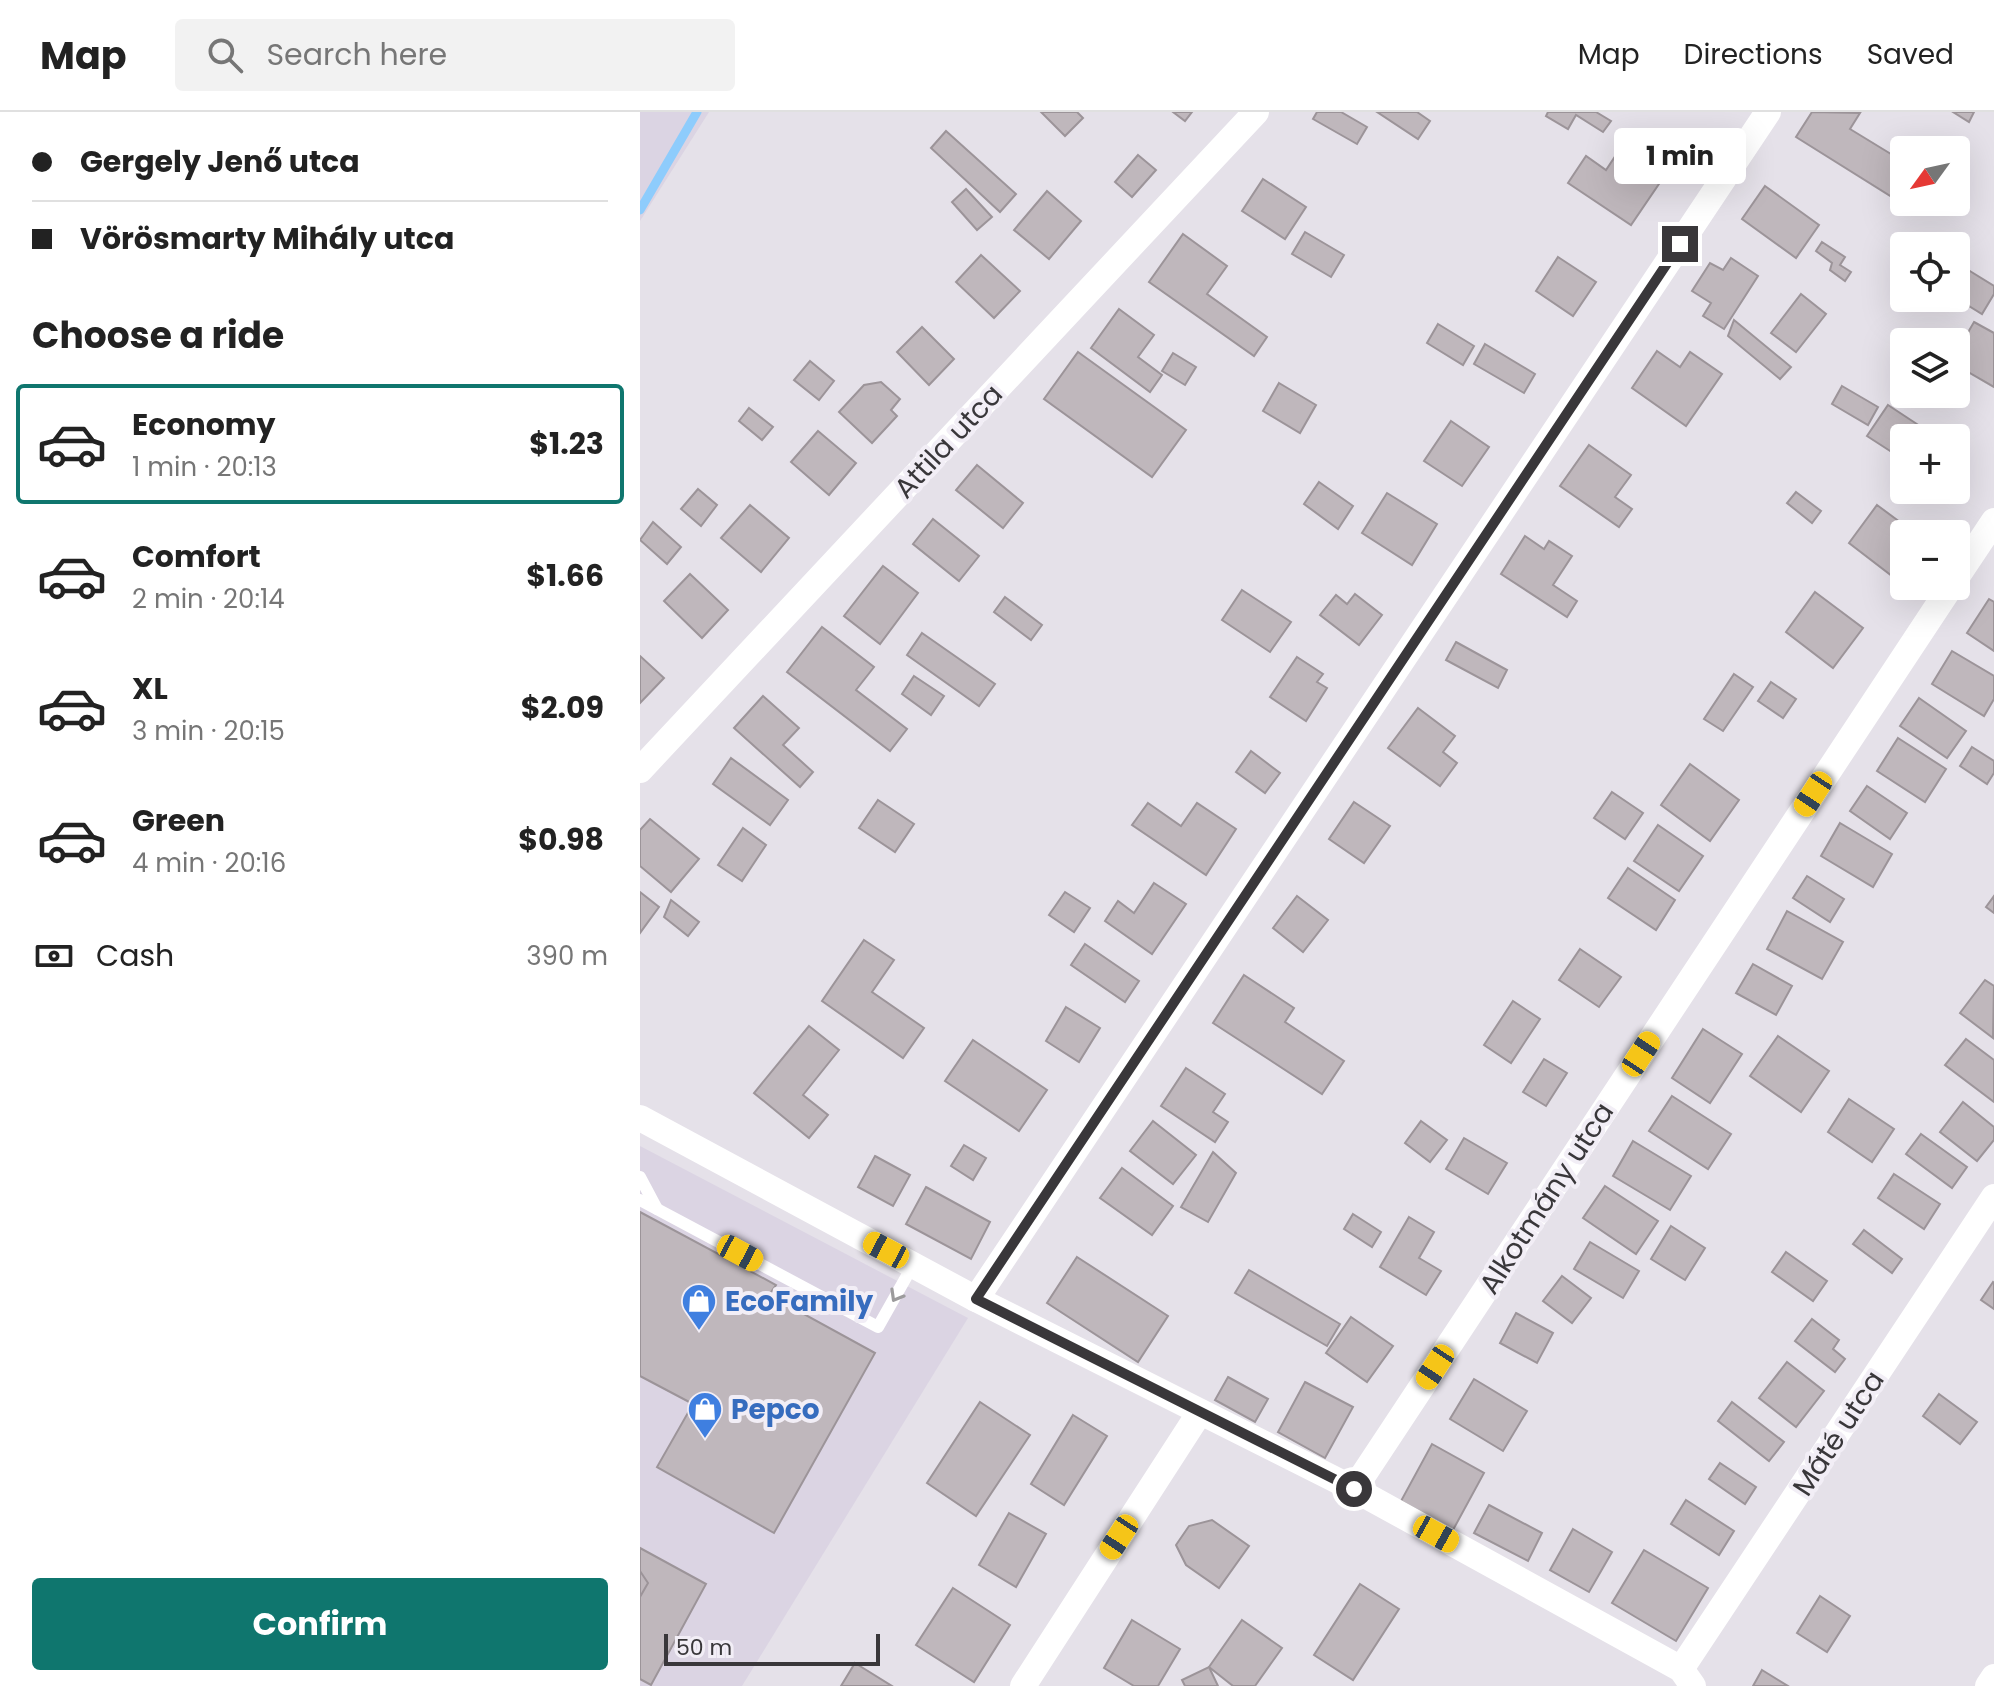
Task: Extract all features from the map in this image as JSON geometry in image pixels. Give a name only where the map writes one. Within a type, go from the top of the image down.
[{"type":"street","name":"Attila utca","points":[[640,770],[1256,112]]},
{"type":"street","points":[[976,1299],[1768,112]]},
{"type":"street","points":[[1970,557],[1994,521]]},
{"type":"street","name":"Alkotmány utca","points":[[1354,1489],[1942,600]]},
{"type":"street","points":[[640,1118],[976,1299],[1354,1489],[1687,1678]]},
{"type":"street","name":"Máté utca","points":[[1687,1678],[1994,1197]]},
{"type":"street","points":[[1023,1686],[1200,1412]]},
{"type":"street","points":[[1988,1686],[1994,1677]]},
{"type":"lane","points":[[640,1177],[657,1209]]},
{"type":"lane","points":[[640,1200],[878,1327],[914,1265]]},
{"type":"shaded area","points":[[640,112],[709,112],[640,221]]},
{"type":"shaded area","points":[[640,1146],[968,1318],[742,1686],[640,1686]]},
{"type":"building","points":[[1041,112],[1077,112],[1083,118],[1065,136]]},
{"type":"building","points":[[1173,112],[1192,112],[1185,121]]},
{"type":"building","points":[[1317,112],[1341,112],[1367,127],[1357,144],[1313,119]]},
{"type":"building","points":[[1377,112],[1417,112],[1430,121],[1418,139]]},
{"type":"building","points":[[1548,112],[1596,112],[1611,121],[1603,132],[1576,115],[1568,129],[1546,116]]},
{"type":"building","points":[[1812,112],[1860,113],[1850,129],[1890,153],[1890,196],[1796,137]]},
{"type":"building","points":[[1953,112],[1974,112],[1969,122]]},
{"type":"building","points":[[946,131],[1016,194],[1000,212],[931,148]]},
{"type":"building","points":[[1620,149],[1663,178],[1631,225],[1568,183],[1586,156],[1606,170]]},
{"type":"building","points":[[1138,155],[1156,170],[1132,197],[1115,182]]},
{"type":"building","points":[[1263,179],[1306,207],[1285,239],[1242,211]]},
{"type":"building","points":[[1765,186],[1819,225],[1796,258],[1742,219]]},
{"type":"building","points":[[966,189],[992,217],[977,230],[952,202]]},
{"type":"building","points":[[1047,191],[1081,221],[1049,259],[1014,230]]},
{"type":"building","points":[[1305,232],[1344,255],[1331,277],[1292,254]]},
{"type":"building","points":[[1183,234],[1227,266],[1207,294],[1267,337],[1254,356],[1149,282]]},
{"type":"building","points":[[1822,242],[1845,257],[1840,265],[1851,272],[1845,281],[1830,270],[1832,263],[1816,251]]},
{"type":"building","points":[[981,255],[1020,291],[994,318],[956,282]]},
{"type":"building","points":[[1558,257],[1596,282],[1573,316],[1536,291]]},
{"type":"building","points":[[1731,258],[1758,276],[1724,329],[1703,316],[1711,303],[1692,291],[1710,263],[1723,270]]},
{"type":"building","points":[[1970,271],[1994,286],[1994,294],[1982,314],[1970,307]]},
{"type":"building","points":[[1801,294],[1826,314],[1796,352],[1771,333]]},
{"type":"building","points":[[1119,309],[1154,335],[1138,357],[1162,375],[1150,392],[1091,348]]},
{"type":"building","points":[[1734,320],[1791,367],[1780,379],[1728,336]]},
{"type":"building","points":[[1974,322],[1994,333],[1994,387],[1970,373],[1970,329]]},
{"type":"building","points":[[1438,324],[1474,346],[1463,365],[1427,343]]},
{"type":"building","points":[[922,327],[954,359],[929,385],[897,352]]},
{"type":"building","points":[[1485,344],[1535,374],[1524,393],[1474,364]]},
{"type":"building","points":[[1657,351],[1680,367],[1690,352],[1722,374],[1686,426],[1632,388]]},
{"type":"building","points":[[1078,352],[1186,430],[1152,477],[1044,399]]},
{"type":"building","points":[[1173,353],[1196,367],[1185,385],[1162,371]]},
{"type":"building","points":[[810,361],[834,381],[819,400],[794,380]]},
{"type":"building","points":[[881,382],[900,399],[891,410],[897,416],[872,443],[839,412],[864,385]]},
{"type":"building","points":[[1279,383],[1316,405],[1300,433],[1263,411]]},
{"type":"building","points":[[1842,386],[1878,407],[1868,425],[1832,404]]},
{"type":"building","points":[[1888,405],[1917,424],[1890,424],[1890,451],[1867,436]]},
{"type":"building","points":[[749,408],[773,427],[762,440],[739,421]]},
{"type":"building","points":[[1451,421],[1489,447],[1462,486],[1424,461]]},
{"type":"building","points":[[818,431],[856,463],[829,495],[791,462]]},
{"type":"building","points":[[1589,445],[1631,475],[1615,497],[1632,509],[1619,527],[1560,486]]},
{"type":"building","points":[[977,465],[1023,503],[1003,528],[956,490]]},
{"type":"building","points":[[1319,482],[1353,506],[1338,529],[1304,504]]},
{"type":"building","points":[[698,489],[717,505],[701,526],[681,509]]},
{"type":"building","points":[[1796,492],[1821,511],[1812,523],[1787,503]]},
{"type":"building","points":[[1387,493],[1437,524],[1412,565],[1362,533]]},
{"type":"building","points":[[750,505],[789,538],[761,572],[721,538]]},
{"type":"building","points":[[1877,505],[1897,520],[1890,520],[1890,574],[1849,543]]},
{"type":"building","points":[[933,519],[979,556],[959,581],[913,544]]},
{"type":"building","points":[[653,522],[681,547],[667,564],[640,540]]},
{"type":"building","points":[[1525,536],[1544,549],[1549,541],[1572,556],[1553,585],[1577,601],[1567,617],[1501,574]]},
{"type":"building","points":[[883,566],[918,593],[880,644],[844,616]]},
{"type":"building","points":[[690,574],[728,610],[702,638],[664,601]]},
{"type":"building","points":[[1242,590],[1291,622],[1270,652],[1222,620]]},
{"type":"building","points":[[1815,592],[1863,628],[1833,668],[1786,632]]},
{"type":"building","points":[[1355,594],[1382,615],[1359,645],[1320,615],[1336,595],[1347,604]]},
{"type":"building","points":[[1005,597],[1042,625],[1031,640],[994,612]]},
{"type":"building","points":[[1989,599],[1994,602],[1994,651],[1967,633]]},
{"type":"building","points":[[822,627],[874,667],[856,690],[907,729],[890,751],[787,672]]},
{"type":"building","points":[[922,633],[995,684],[979,706],[907,655]]},
{"type":"building","points":[[1456,642],[1507,670],[1498,688],[1446,660]]},
{"type":"building","points":[[1952,651],[1994,676],[1994,699],[1984,716],[1932,684]]},
{"type":"building","points":[[640,656],[664,678],[640,703]]},
{"type":"building","points":[[1297,657],[1323,674],[1317,682],[1327,688],[1306,721],[1270,697]]},
{"type":"building","points":[[1734,674],[1753,687],[1723,731],[1704,719]]},
{"type":"building","points":[[914,676],[944,696],[931,715],[902,694]]},
{"type":"building","points":[[1771,682],[1796,699],[1783,718],[1758,701]]},
{"type":"building","points":[[763,696],[799,728],[783,745],[813,772],[800,787],[734,728]]},
{"type":"building","points":[[1919,698],[1966,731],[1947,758],[1900,726]]},
{"type":"building","points":[[1418,708],[1455,736],[1443,752],[1457,763],[1440,786],[1388,748]]},
{"type":"building","points":[[1898,738],[1946,769],[1925,802],[1877,771]]},
{"type":"building","points":[[1972,747],[1994,761],[1994,773],[1987,784],[1960,766]]},
{"type":"building","points":[[1251,751],[1280,773],[1265,793],[1236,772]]},
{"type":"building","points":[[731,758],[788,800],[770,825],[713,784]]},
{"type":"building","points":[[1690,764],[1739,800],[1710,841],[1661,805]]},
{"type":"building","points":[[1867,786],[1907,813],[1890,839],[1850,811]]},
{"type":"building","points":[[1612,792],[1643,813],[1625,839],[1594,818]]},
{"type":"building","points":[[878,800],[914,824],[895,852],[859,828]]},
{"type":"building","points":[[1354,802],[1390,826],[1364,863],[1329,839]]},
{"type":"building","points":[[1148,803],[1181,826],[1197,803],[1236,829],[1206,875],[1132,825]]},
{"type":"building","points":[[650,819],[699,859],[671,892],[640,866],[640,830]]},
{"type":"building","points":[[1840,823],[1892,854],[1873,887],[1821,856]]},
{"type":"building","points":[[1658,825],[1703,856],[1679,891],[1634,861]]},
{"type":"building","points":[[743,828],[766,845],[742,881],[718,865]]},
{"type":"building","points":[[1628,868],[1675,900],[1656,930],[1608,898]]},
{"type":"building","points":[[1807,876],[1844,899],[1830,922],[1793,898]]},
{"type":"building","points":[[1154,883],[1186,904],[1152,954],[1105,921],[1118,901],[1134,913]]},
{"type":"building","points":[[640,892],[659,907],[640,933]]},
{"type":"building","points":[[1065,892],[1090,908],[1074,932],[1049,915]]},
{"type":"building","points":[[1297,896],[1328,920],[1303,952],[1273,928]]},
{"type":"building","points":[[1994,896],[1994,913],[1986,907]]},
{"type":"building","points":[[671,900],[699,922],[688,936],[664,917]]},
{"type":"building","points":[[1787,911],[1843,942],[1822,979],[1767,949]]},
{"type":"building","points":[[864,940],[894,960],[872,992],[924,1028],[903,1058],[822,1001]]},
{"type":"building","points":[[1085,944],[1139,981],[1125,1002],[1071,965]]},
{"type":"building","points":[[1580,949],[1621,977],[1599,1007],[1559,980]]},
{"type":"building","points":[[1753,964],[1792,986],[1776,1015],[1736,993]]},
{"type":"building","points":[[1244,975],[1294,1008],[1285,1022],[1344,1061],[1322,1094],[1213,1023]]},
{"type":"building","points":[[1985,980],[1994,986],[1993,1038],[1960,1013]]},
{"type":"building","points":[[1513,1001],[1540,1019],[1511,1063],[1484,1045]]},
{"type":"building","points":[[1066,1007],[1100,1028],[1079,1062],[1046,1041]]},
{"type":"building","points":[[809,1026],[839,1050],[803,1095],[828,1115],[809,1138],[754,1093]]},
{"type":"building","points":[[1703,1029],[1742,1054],[1710,1103],[1672,1078]]},
{"type":"building","points":[[1778,1036],[1829,1071],[1801,1112],[1750,1076]]},
{"type":"building","points":[[1966,1039],[1994,1060],[1994,1102],[1945,1065]]},
{"type":"building","points":[[973,1040],[1047,1090],[1019,1131],[945,1081]]},
{"type":"building","points":[[1544,1059],[1567,1073],[1546,1106],[1523,1092]]},
{"type":"building","points":[[1186,1068],[1225,1094],[1213,1112],[1228,1122],[1215,1142],[1161,1106]]},
{"type":"building","points":[[1672,1096],[1731,1134],[1708,1169],[1649,1131]]},
{"type":"building","points":[[1849,1099],[1894,1129],[1872,1162],[1828,1132]]},
{"type":"building","points":[[1963,1102],[1994,1127],[1994,1140],[1977,1161],[1940,1132]]},
{"type":"building","points":[[1153,1121],[1196,1155],[1173,1184],[1130,1151]]},
{"type":"building","points":[[1421,1121],[1447,1140],[1430,1162],[1405,1143]]},
{"type":"building","points":[[1921,1134],[1967,1167],[1952,1188],[1906,1154]]},
{"type":"building","points":[[1464,1138],[1507,1163],[1488,1194],[1446,1169]]},
{"type":"building","points":[[1633,1141],[1691,1176],[1670,1210],[1613,1176]]},
{"type":"building","points":[[964,1145],[986,1158],[973,1180],[951,1166]]},
{"type":"building","points":[[1213,1152],[1236,1173],[1208,1222],[1181,1207]]},
{"type":"building","points":[[875,1156],[910,1175],[893,1206],[858,1187]]},
{"type":"building","points":[[1122,1168],[1173,1206],[1152,1235],[1100,1198]]},
{"type":"building","points":[[1894,1174],[1940,1204],[1924,1229],[1878,1198]]},
{"type":"building","points":[[1605,1186],[1658,1221],[1636,1254],[1583,1218]]},
{"type":"building","points":[[926,1187],[990,1222],[971,1259],[906,1224]]},
{"type":"building","points":[[640,1212],[776,1285],[769,1295],[875,1353],[774,1533],[657,1467],[693,1404],[640,1376]]},
{"type":"building","points":[[1353,1214],[1381,1232],[1372,1247],[1344,1229]]},
{"type":"building","points":[[1409,1217],[1434,1232],[1419,1258],[1441,1271],[1426,1295],[1380,1267]]},
{"type":"building","points":[[1671,1226],[1705,1248],[1685,1280],[1651,1259]]},
{"type":"building","points":[[1864,1230],[1902,1259],[1892,1273],[1853,1244]]},
{"type":"building","points":[[1590,1242],[1639,1271],[1623,1298],[1574,1269]]},
{"type":"building","points":[[1786,1252],[1827,1281],[1813,1301],[1772,1272]]},
{"type":"building","points":[[1077,1257],[1168,1316],[1138,1362],[1047,1303]]},
{"type":"building","points":[[1249,1270],[1340,1324],[1327,1346],[1235,1293]]},
{"type":"building","points":[[1562,1276],[1591,1298],[1572,1323],[1543,1301]]},
{"type":"building","points":[[1994,1283],[1994,1309],[1981,1300]]},
{"type":"building","points":[[1516,1313],[1553,1333],[1537,1363],[1500,1343]]},
{"type":"building","points":[[1351,1317],[1393,1346],[1367,1382],[1326,1353]]},
{"type":"building","points":[[1812,1319],[1839,1340],[1833,1349],[1845,1359],[1835,1372],[1795,1341]]},
{"type":"building","points":[[1787,1362],[1824,1391],[1796,1427],[1759,1398]]},
{"type":"building","points":[[1228,1377],[1268,1399],[1255,1422],[1215,1400]]},
{"type":"building","points":[[1474,1379],[1527,1411],[1503,1451],[1450,1419]]},
{"type":"building","points":[[1305,1382],[1353,1407],[1325,1458],[1278,1432]]},
{"type":"building","points":[[1939,1394],[1977,1422],[1960,1444],[1923,1416]]},
{"type":"building","points":[[980,1402],[1030,1435],[976,1516],[927,1483]]},
{"type":"building","points":[[1732,1402],[1784,1442],[1769,1461],[1718,1421]]},
{"type":"building","points":[[1073,1415],[1107,1436],[1064,1505],[1031,1484]]},
{"type":"building","points":[[1432,1444],[1484,1473],[1453,1530],[1401,1501]]},
{"type":"building","points":[[1720,1463],[1756,1487],[1745,1504],[1709,1479]]},
{"type":"building","points":[[1686,1500],[1734,1531],[1719,1555],[1671,1524]]},
{"type":"building","points":[[1489,1505],[1542,1533],[1528,1561],[1474,1533]]},
{"type":"building","points":[[1009,1513],[1046,1534],[1016,1587],[979,1565]]},
{"type":"building","points":[[1212,1520],[1249,1546],[1219,1588],[1186,1565],[1176,1545],[1189,1526]]},
{"type":"building","points":[[1573,1529],[1612,1552],[1589,1592],[1550,1570]]},
{"type":"building","points":[[640,1548],[706,1584],[651,1685],[640,1679]]},
{"type":"building","points":[[1644,1550],[1708,1588],[1676,1641],[1612,1603]]},
{"type":"building","points":[[640,1571],[648,1583],[640,1597]]},
{"type":"building","points":[[1360,1584],[1399,1609],[1353,1680],[1314,1655]]},
{"type":"building","points":[[953,1588],[1010,1625],[974,1682],[916,1645]]},
{"type":"building","points":[[1820,1596],[1850,1616],[1827,1652],[1797,1633]]},
{"type":"building","points":[[1132,1620],[1180,1649],[1158,1686],[1134,1686],[1104,1668]]},
{"type":"building","points":[[1242,1620],[1282,1648],[1255,1686],[1233,1686],[1209,1667]]},
{"type":"building","points":[[855,1663],[892,1686],[841,1686]]},
{"type":"building","points":[[1209,1667],[1218,1686],[1185,1686],[1182,1680]]},
{"type":"building","points":[[1762,1670],[1788,1686],[1753,1686]]},
{"type":"waterway","points":[[640,210],[697,112]]},
{"type":"place","name":"EcoFamily","points":[[699,1332]]},
{"type":"place","name":"Pepco","points":[[705,1440]]},
{"type":"route","points":[[1354,1489],[976,1299],[1680,244]]}]
